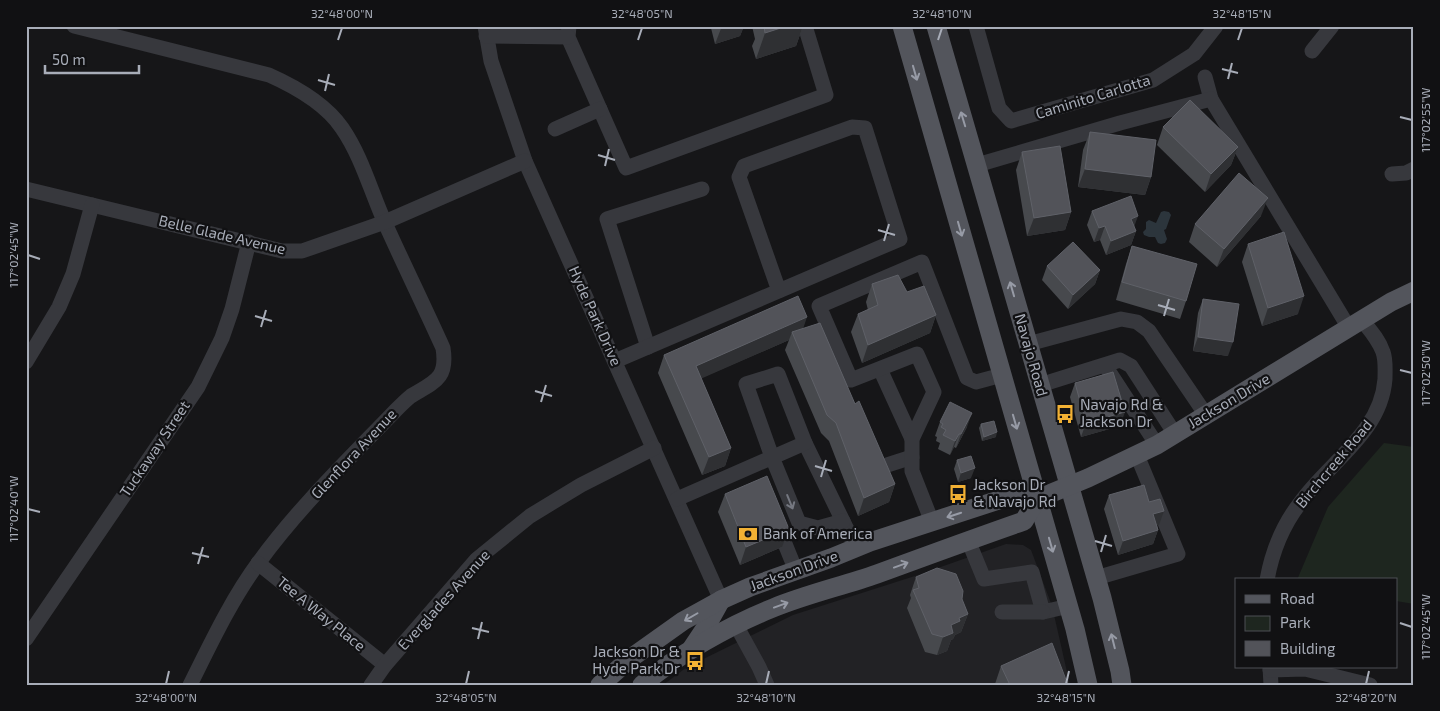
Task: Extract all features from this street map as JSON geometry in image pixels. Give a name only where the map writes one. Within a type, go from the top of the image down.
[{"type":"main road","points":[[902,26],[1069,606],[1088,685]]},
{"type":"main road","name":"Navajo Road","points":[[936,26],[1096,578],[1122,685]]},
{"type":"main road","name":"Jackson Drive","points":[[600,685],[639,652],[683,622],[721,600],[750,587],[870,542],[1017,494],[1037,498],[1088,478],[1138,455],[1391,302],[1414,291]]},
{"type":"main road","name":"Jackson Drive","points":[[642,685],[690,651],[736,625],[780,606],[1024,521],[1037,498]]},
{"type":"main road","points":[[736,625],[750,587]]},
{"type":"main road","points":[[690,651],[721,600]]},
{"type":"street","name":"Glenflora Avenue","points":[[74,26],[269,75],[311,98],[327,111],[342,128],[355,149],[385,222],[443,348],[445,360],[442,373],[433,383],[409,398],[396,410],[288,524],[258,563],[229,607],[190,685]]},
{"type":"street","points":[[486,31],[568,32],[626,168],[826,95],[805,26]]},
{"type":"street","name":"Caminito Carlotta","points":[[976,26],[1000,108],[1011,122],[1153,80],[1194,54],[1216,26]]},
{"type":"street","points":[[1312,51],[1332,26]]},
{"type":"street","name":"Hyde Park Drive","points":[[486,31],[491,62],[525,161],[721,600]]},
{"type":"street","name":"Birchcreek Road","points":[[1204,77],[1211,99],[1356,324],[1376,338],[1383,352],[1385,374],[1379,406],[1368,426],[1300,501],[1275,548],[1268,578]]},
{"type":"street","points":[[977,165],[1120,123],[1211,99]]},
{"type":"street","points":[[555,129],[600,109]]},
{"type":"street","points":[[615,361],[779,291],[900,239],[865,128],[852,127],[744,166],[739,176],[779,291]]},
{"type":"street","name":"Belle Glade Avenue","points":[[26,189],[282,251],[302,251],[385,222],[525,161]]},
{"type":"street","points":[[1392,174],[1406,173],[1414,169]]},
{"type":"street","points":[[648,347],[607,219],[702,189]]},
{"type":"street","points":[[26,362],[59,307],[66,291],[73,274],[92,205]]},
{"type":"street","name":"Tuckaway Street","points":[[26,639],[198,386],[222,338],[232,309],[249,242]]},
{"type":"street","points":[[912,439],[934,392],[917,354],[851,380],[819,306],[922,262],[967,378],[976,382],[1002,376]]},
{"type":"street","points":[[1028,344],[1121,319],[1137,322],[1149,331],[1206,415]]},
{"type":"street","points":[[1040,386],[1120,360],[1131,366],[1175,434]]},
{"type":"street","points":[[1105,365],[1157,445]]},
{"type":"street","points":[[880,369],[912,439],[912,471],[932,522]]},
{"type":"street","points":[[843,521],[818,528],[799,523],[772,457],[746,384],[778,374],[805,443],[843,521],[856,548]]},
{"type":"street","points":[[676,499],[805,443]]},
{"type":"street","name":"Everglades Avenue","points":[[371,685],[385,665],[477,559],[530,516],[581,485],[654,448]]},
{"type":"street","points":[[1096,578],[1178,554],[1138,455]]},
{"type":"street","points":[[884,466],[912,457]]},
{"type":"street","points":[[754,465],[761,483]]},
{"type":"street","points":[[771,509],[796,571]]},
{"type":"street","points":[[968,540],[984,578],[1032,572],[1043,612]]},
{"type":"street","name":"Tee A Way Place","points":[[258,563],[385,665]]},
{"type":"street","points":[[1002,612],[1043,612],[1069,606]]},
{"type":"street","points":[[736,625],[767,685]]},
{"type":"street","points":[[1270,674],[1305,669],[1370,685]]},
{"type":"shaded area","points":[[1161,212],[1169,212],[1171,215],[1164,230],[1167,239],[1165,243],[1161,244],[1158,243],[1155,237],[1144,235],[1143,232],[1146,229],[1146,222],[1149,220],[1156,223]]},
{"type":"shaded area","points":[[1006,544],[1023,545],[1031,550],[1052,606],[1070,685],[663,685],[687,667],[793,615],[918,575]]},
{"type":"green space","points":[[1384,443],[1414,447],[1414,604],[1398,601],[1398,578],[1298,578],[1328,507]]},
{"type":"building","points":[[764,26],[787,26],[765,33]]},
{"type":"building","points":[[1190,100],[1238,147],[1211,174],[1163,127]]},
{"type":"building","points":[[1090,132],[1156,140],[1151,177],[1085,169]]},
{"type":"building","points":[[1060,146],[1071,212],[1034,218],[1022,152]]},
{"type":"building","points":[[1239,173],[1268,198],[1224,249],[1195,224]]},
{"type":"building","points":[[1131,196],[1138,216],[1131,219],[1136,231],[1111,241],[1105,226],[1099,228],[1092,211]]},
{"type":"building","points":[[1284,232],[1304,296],[1268,308],[1248,244]]},
{"type":"building","points":[[1073,242],[1100,270],[1073,295],[1047,266]]},
{"type":"building","points":[[1132,246],[1197,264],[1186,301],[1122,282]]},
{"type":"building","points":[[898,275],[907,292],[924,286],[936,315],[868,345],[858,314],[878,305],[872,284]]},
{"type":"building","points":[[798,296],[807,317],[696,366],[731,448],[709,457],[664,355]]},
{"type":"building","points":[[1203,299],[1239,304],[1233,342],[1198,337]]},
{"type":"building","points":[[820,323],[855,404],[859,401],[895,484],[864,498],[836,423],[827,415],[792,332]]},
{"type":"building","points":[[1113,372],[1125,412],[1086,423],[1075,383]]},
{"type":"building","points":[[950,402],[972,413],[955,441],[943,435],[946,430],[941,427],[943,424],[940,422]]},
{"type":"building","points":[[994,421],[997,432],[984,437],[981,424]]},
{"type":"building","points":[[971,456],[975,468],[961,473],[957,460]]},
{"type":"building","points":[[767,476],[789,529],[746,547],[725,494]]},
{"type":"building","points":[[1144,485],[1149,502],[1160,499],[1164,511],[1153,514],[1158,530],[1123,541],[1109,495]]},
{"type":"building","points":[[937,568],[956,574],[963,591],[962,599],[968,614],[959,618],[960,621],[951,625],[953,633],[943,637],[932,634],[913,590],[919,588],[916,577]]},
{"type":"building","points":[[1052,643],[1068,685],[1010,685],[1001,666]]},
{"type":"place","name":"Navajo Rd & Jackson Dr","points":[[1065,414]]},
{"type":"place","name":"Jackson Dr & Navajo Rd","points":[[958,494]]},
{"type":"place","name":"Bank of America","points":[[748,534]]},
{"type":"place","name":"Jackson Dr & Hyde Park Dr","points":[[695,661]]}]
